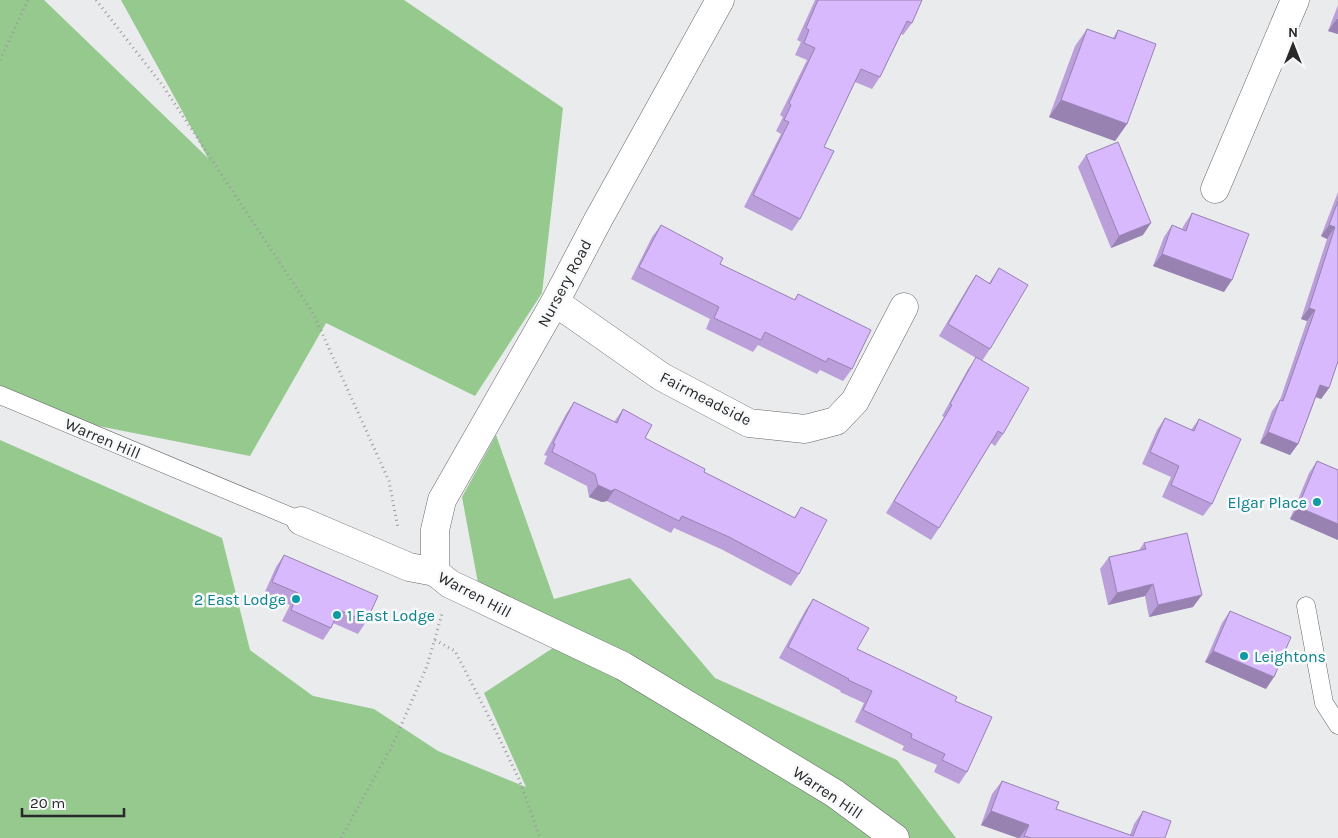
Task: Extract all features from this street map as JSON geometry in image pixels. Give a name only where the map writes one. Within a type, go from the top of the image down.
[{"type":"street","name":"Nursery Road","points":[[442,578],[434,549],[435,530],[442,500],[555,302],[598,220],[720,0]]},
{"type":"street","points":[[1215,190],[1295,0]]},
{"type":"street","name":"Fairmeadside","points":[[555,302],[662,377],[749,423],[805,429],[836,420],[855,401],[904,307]]},
{"type":"street","name":"Warren Hill","points":[[301,521],[409,567],[442,578],[623,666],[834,793],[895,838]]},
{"type":"lane","name":"Warren Hill","points":[[0,395],[301,521]]},
{"type":"lane","points":[[1306,606],[1324,703],[1338,725]]},
{"type":"path","points":[[0,60],[28,0]]},
{"type":"path","points":[[96,0],[163,86],[313,313],[389,481],[409,567]]},
{"type":"path","points":[[341,838],[393,744],[427,666],[435,640],[442,578]]},
{"type":"path","points":[[435,640],[455,651],[519,779],[540,838]]},
{"type":"green space","points":[[0,0],[44,0],[208,158],[121,0],[404,0],[563,108],[542,293],[475,396],[326,323],[250,456],[73,421],[0,388]]},
{"type":"green space","points":[[496,435],[554,599],[630,578],[715,678],[897,760],[956,838],[0,838],[0,440],[222,538],[250,650],[313,696],[374,709],[438,751],[526,787],[484,693],[553,648],[481,599],[462,497]]},
{"type":"building","points":[[818,0],[922,0],[912,23],[907,21],[880,77],[861,69],[824,147],[834,151],[800,219],[753,195],[789,122],[784,120],[791,105],[789,103],[815,48],[804,43],[809,30],[806,28]]},
{"type":"building","points":[[1087,29],[1115,39],[1118,30],[1156,44],[1127,124],[1061,100]]},
{"type":"building","points":[[1118,142],[1151,223],[1119,236],[1086,155]]},
{"type":"building","points":[[1338,201],[1338,361],[1329,388],[1320,385],[1298,444],[1268,432],[1280,400],[1283,401],[1315,310],[1309,308],[1335,227],[1329,225]]},
{"type":"building","points":[[1192,213],[1249,234],[1232,280],[1162,254],[1172,225],[1186,231]]},
{"type":"building","points":[[661,225],[723,258],[720,264],[795,300],[798,294],[871,330],[852,369],[828,358],[826,362],[765,332],[761,340],[714,318],[719,307],[639,267]]},
{"type":"building","points":[[999,268],[1028,285],[990,349],[948,324],[976,275],[990,284]]},
{"type":"building","points":[[976,357],[1029,388],[1003,434],[998,431],[939,528],[894,501],[952,405],[950,404]]},
{"type":"building","points":[[574,402],[617,423],[623,409],[652,425],[645,438],[705,469],[704,472],[795,518],[801,507],[827,520],[799,574],[729,537],[682,516],[679,521],[615,489],[611,491],[598,485],[595,474],[552,452],[555,444],[553,443]]},
{"type":"building","points":[[1165,418],[1194,431],[1199,419],[1241,439],[1212,504],[1171,485],[1179,466],[1150,452]]},
{"type":"building","name":"Elgar Place","points":[[1317,461],[1338,470],[1338,524],[1298,507]]},
{"type":"building","points":[[1187,533],[1202,595],[1158,605],[1153,584],[1117,593],[1109,557],[1146,549],[1144,543]]},
{"type":"building","points":[[284,555],[378,596],[366,622],[339,610],[331,628],[291,610],[298,593],[272,582]]},
{"type":"building","points":[[813,599],[869,628],[857,649],[957,697],[955,701],[992,717],[967,772],[942,760],[945,754],[911,738],[912,734],[863,710],[872,691],[788,647]]},
{"type":"building","name":"Leightons","points":[[1230,611],[1291,637],[1274,677],[1213,651]]},
{"type":"building","points":[[1002,781],[1059,802],[1056,809],[1133,836],[1143,811],[1171,821],[1165,838],[1031,838],[1024,836],[1029,825],[991,811]]},
{"type":"place","name":"Elgar Place","points":[[1317,502]]},
{"type":"place","name":"2 East Lodge","points":[[296,599]]},
{"type":"place","name":"1 East Lodge","points":[[337,615]]},
{"type":"place","name":"Leightons","points":[[1244,656]]}]
